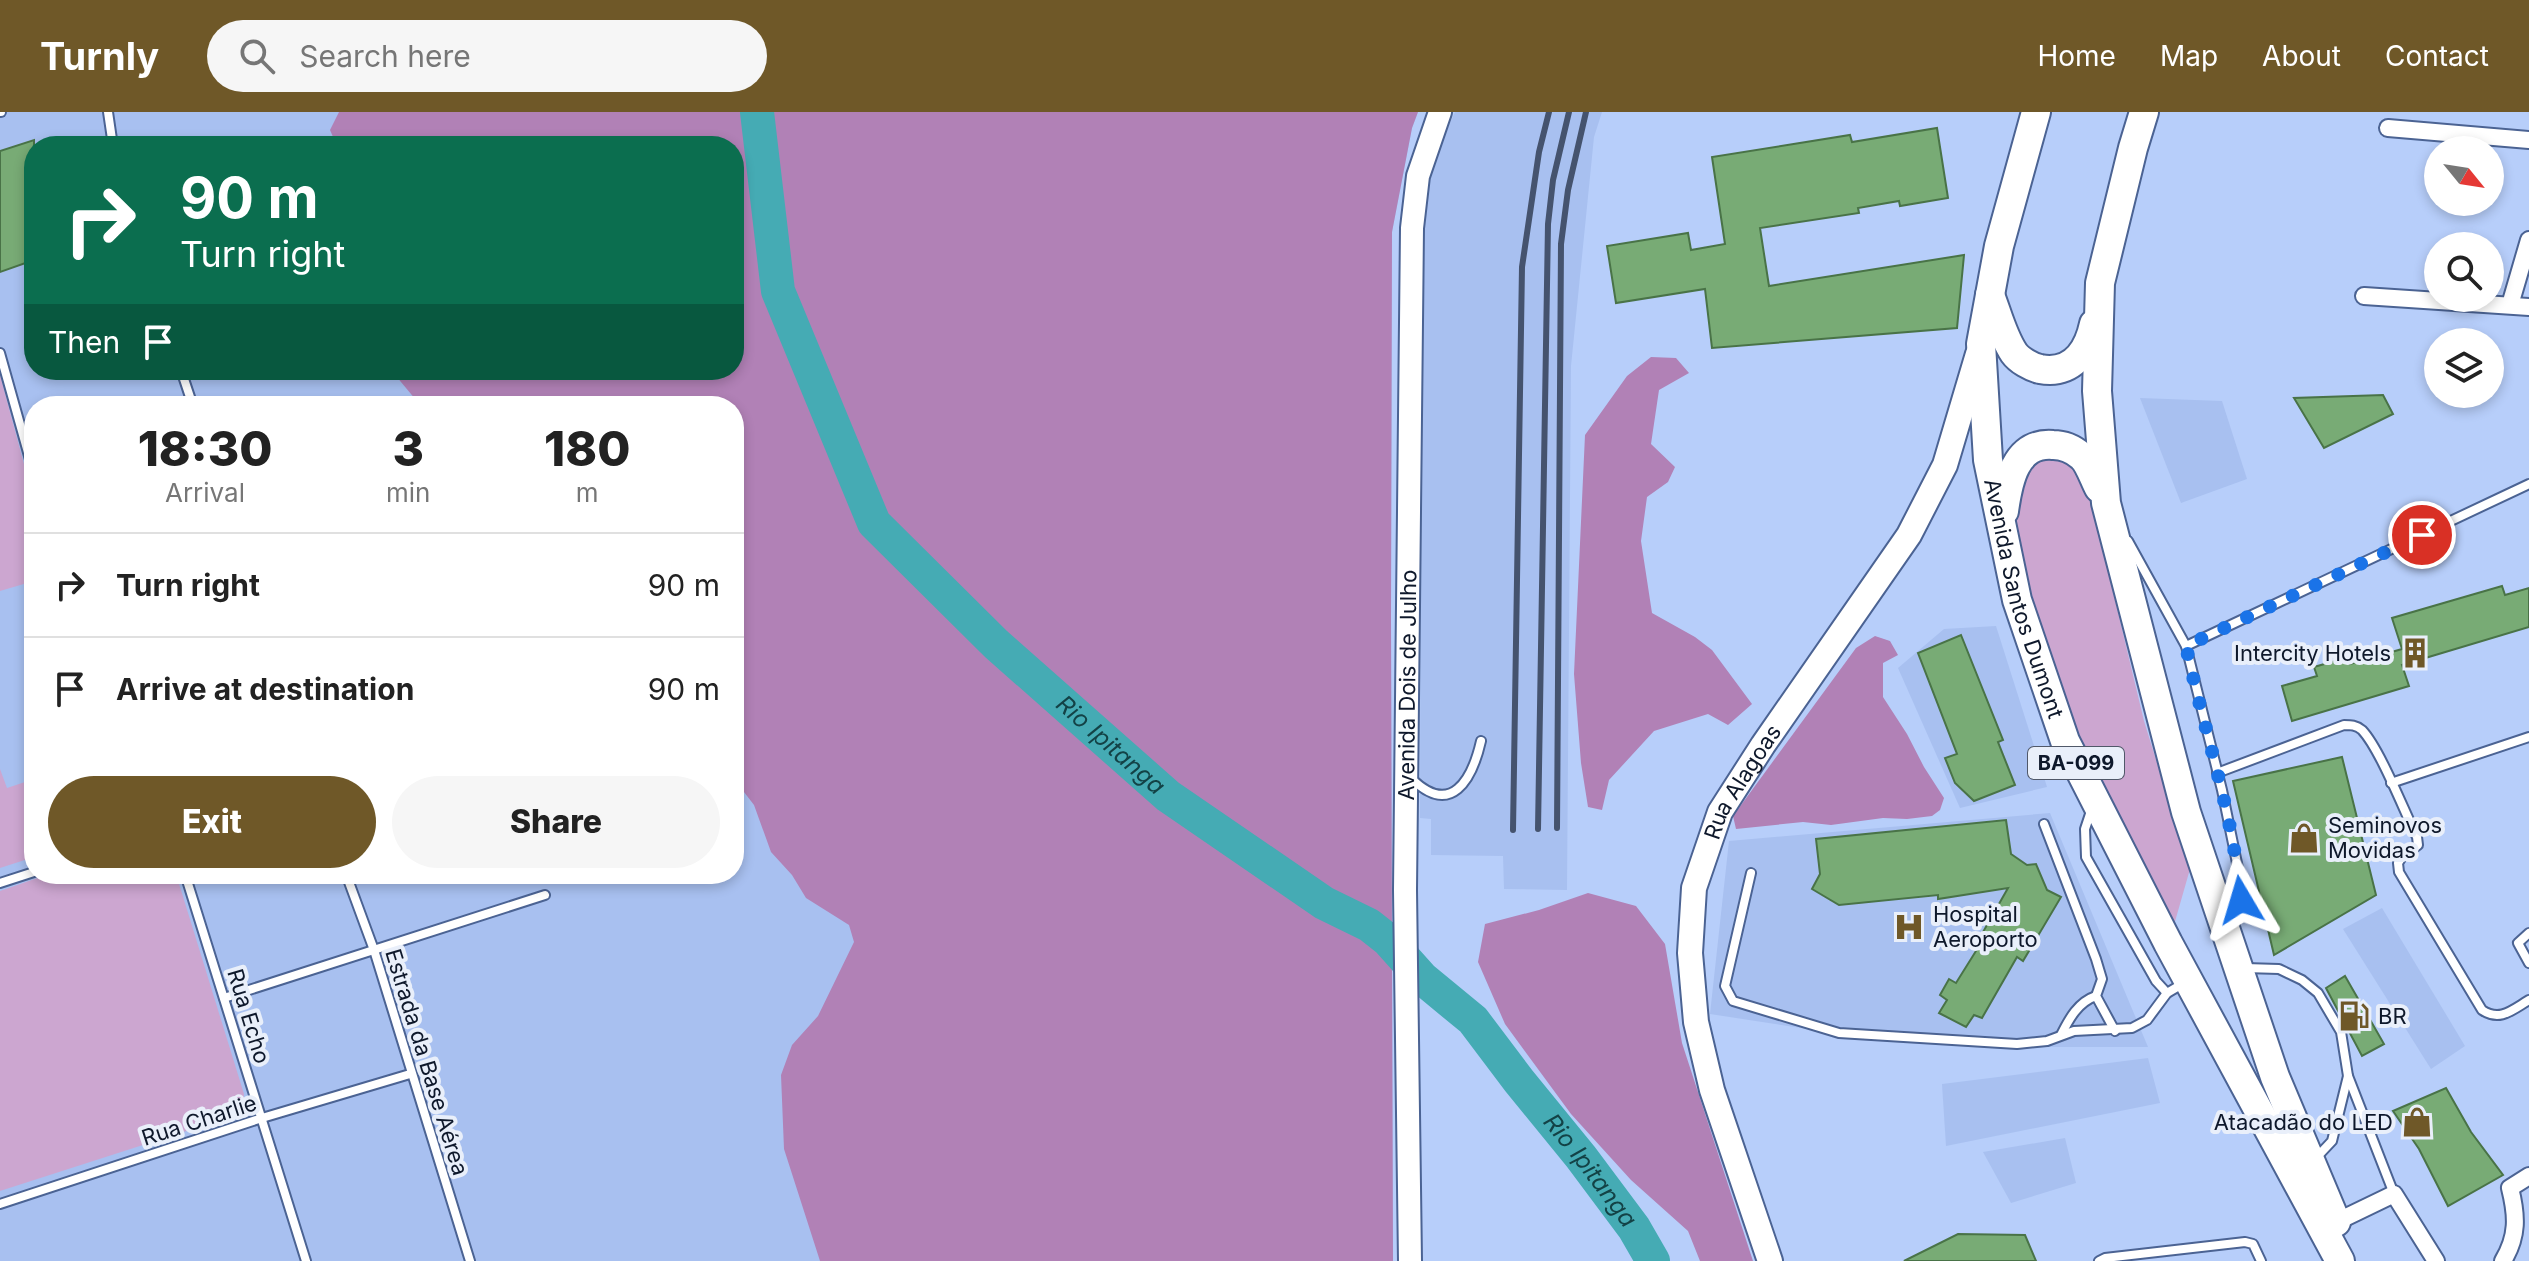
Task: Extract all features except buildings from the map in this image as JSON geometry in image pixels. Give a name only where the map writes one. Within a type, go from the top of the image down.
[{"type":"highway","name":"Avenida Santos Dumont","points":[[2036,112],[1999,246],[1981,344],[1988,460],[2017,600],[2060,727],[2178,986],[2343,1261]]},
{"type":"highway","name":"Avenida Santos Dumont","points":[[2144,112],[2100,283],[2097,391],[2106,503],[2186,812],[2275,1077],[2336,1222],[2343,1261]]},
{"type":"highway","points":[[1989,295],[2015,354],[2033,368],[2053,372],[2071,365],[2091,340],[2100,283]]},
{"type":"highway","points":[[2003,532],[2013,471],[2025,452],[2041,444],[2064,445],[2084,457],[2106,503]]},
{"type":"main road","name":"Rua Alagoas","points":[[1770,1261],[1712,1090],[1696,1022],[1690,953],[1694,888],[1720,812],[1916,521],[1945,465],[1981,344]]},
{"type":"street","name":"Avenida Dois de Julho","points":[[1410,1261],[1405,773],[1412,228],[1418,176],[1440,112]]},
{"type":"street","points":[[2388,128],[2529,140]]},
{"type":"street","points":[[2510,305],[2529,240]]},
{"type":"street","points":[[2364,296],[2529,307]]},
{"type":"street","points":[[2503,1261],[2515,1233],[2516,1214],[2510,1188],[2529,1176]]},
{"type":"street","points":[[2336,1222],[2394,1194],[2436,1261]]},
{"type":"lane","points":[[108,112],[112,136]]},
{"type":"lane","points":[[0,353],[24,438]]},
{"type":"lane","points":[[2186,646],[2529,484]]},
{"type":"lane","points":[[2106,503],[2186,646],[2238,868],[2241,900],[2234,955],[2279,969],[2302,980],[2318,993],[2341,1032],[2348,1076],[2394,1194]]},
{"type":"lane","points":[[2217,773],[2344,725],[2355,725],[2373,746],[2417,837],[2418,845],[2398,863],[2399,872],[2482,1010],[2500,1017],[2529,1000]]},
{"type":"lane","points":[[2391,783],[2529,737]]},
{"type":"lane","points":[[1405,773],[1423,790],[1438,796],[1452,794],[1468,779],[1481,741]]},
{"type":"lane","points":[[2044,824],[2096,959],[2102,979],[2096,996],[2115,1031]]},
{"type":"lane","points":[[1751,873],[1725,986],[1733,1001],[1839,1033],[2017,1044],[2047,1041],[2074,1031],[2132,1028],[2147,1020],[2178,986]]},
{"type":"lane","points":[[0,883],[24,875]]},
{"type":"lane","name":"Rua Echo","points":[[188,884],[306,1261]]},
{"type":"lane","name":"Estrada da Base Aérea","points":[[350,884],[374,950],[470,1261]]},
{"type":"lane","points":[[224,998],[545,895]]},
{"type":"lane","points":[[2529,933],[2518,943],[2529,963]]},
{"type":"lane","points":[[2060,1036],[2072,1013],[2096,996]]},
{"type":"lane","name":"Rua Charlie","points":[[0,1204],[262,1118],[410,1074]]},
{"type":"lane","points":[[2311,1162],[2332,1141],[2348,1076]]},
{"type":"lane","points":[[2099,1261],[2245,1242],[2253,1244],[2261,1261]]},
{"type":"shaded area","points":[[0,112],[1418,112],[1412,128],[1392,232],[1393,1261],[0,1261]]},
{"type":"shaded area","points":[[339,112],[1418,112],[1412,128],[1392,232],[1393,1261],[820,1261],[784,1149],[781,1075],[792,1045],[818,1016],[854,942],[849,925],[806,898],[792,875],[771,852],[754,805],[744,792],[744,396],[413,396],[399,380],[744,380],[744,136],[333,136],[330,130]]},
{"type":"shaded area","points":[[1455,112],[1602,112],[1594,137],[1571,366],[1567,890],[1504,889],[1503,856],[1431,855],[1431,819],[1420,818],[1421,214],[1437,151]]},
{"type":"shaded area","points":[[1651,357],[1676,358],[1689,373],[1659,390],[1651,444],[1675,467],[1668,482],[1647,497],[1641,541],[1652,613],[1712,650],[1752,704],[1728,725],[1708,714],[1654,731],[1609,780],[1602,810],[1588,807],[1574,674],[1585,435],[1627,376]]},
{"type":"shaded area","points":[[0,375],[24,464],[24,584],[0,591]]},
{"type":"shaded area","points":[[2140,398],[2222,401],[2247,479],[2181,503]]},
{"type":"shaded area","points":[[2040,454],[2063,457],[2076,472],[2092,504],[2144,721],[2190,869],[2172,932],[2081,747],[2053,674],[2014,511],[2026,464]]},
{"type":"shaded area","points":[[1996,626],[2047,787],[1960,808],[1898,668],[1944,629]]},
{"type":"shaded area","points":[[1875,636],[1890,641],[1898,655],[1883,663],[1883,697],[1944,798],[1940,810],[1932,816],[1907,819],[1883,818],[1831,825],[1803,822],[1736,829],[1733,816],[1856,648]]},
{"type":"shaded area","points":[[0,769],[7,788],[24,782],[24,860],[0,868]]},
{"type":"shaded area","name":"Hospital Aeroporto","points":[[2050,813],[2148,1047],[2042,1047],[1873,1039],[1710,1014],[1729,841]]},
{"type":"shaded area","points":[[24,883],[179,884],[244,1094],[243,1104],[233,1116],[0,1191],[0,891]]},
{"type":"shaded area","points":[[1588,893],[1636,906],[1665,944],[1682,1043],[1753,1261],[1700,1261],[1688,1231],[1631,1180],[1571,1114],[1505,1024],[1478,962],[1485,924]]},
{"type":"shaded area","points":[[2382,908],[2465,1046],[2431,1069],[2343,929]]},
{"type":"shaded area","points":[[2148,1058],[2160,1103],[1946,1146],[1942,1084]]},
{"type":"shaded area","points":[[2065,1138],[2076,1183],[2011,1203],[1983,1152]]},
{"type":"waterway","name":"Rio Ipitanga","points":[[757,112],[778,291],[874,523],[996,644],[1168,796],[1324,903],[1369,925],[1388,940],[1422,978],[1473,1020],[1581,1157],[1634,1228],[1653,1261]]},
{"type":"railway","points":[[1513,830],[1522,267],[1539,152],[1549,112]]},
{"type":"railway","points":[[1538,829],[1548,224],[1553,180],[1569,112]]},
{"type":"railway","points":[[1557,828],[1561,244],[1568,190],[1586,112]]},
{"type":"place","name":"Intercity Hotels","points":[[2415,653]]},
{"type":"place","name":"Seminovos Movidas","points":[[2304,838]]},
{"type":"place","name":"Hospital Aeroporto","points":[[1909,927]]},
{"type":"place","name":"BR","points":[[2354,1016]]},
{"type":"place","name":"Atacadão do LED","points":[[2417,1122]]},
{"type":"route","points":[[2241,900],[2238,868],[2222,790],[2186,646],[2422,535]]}]
